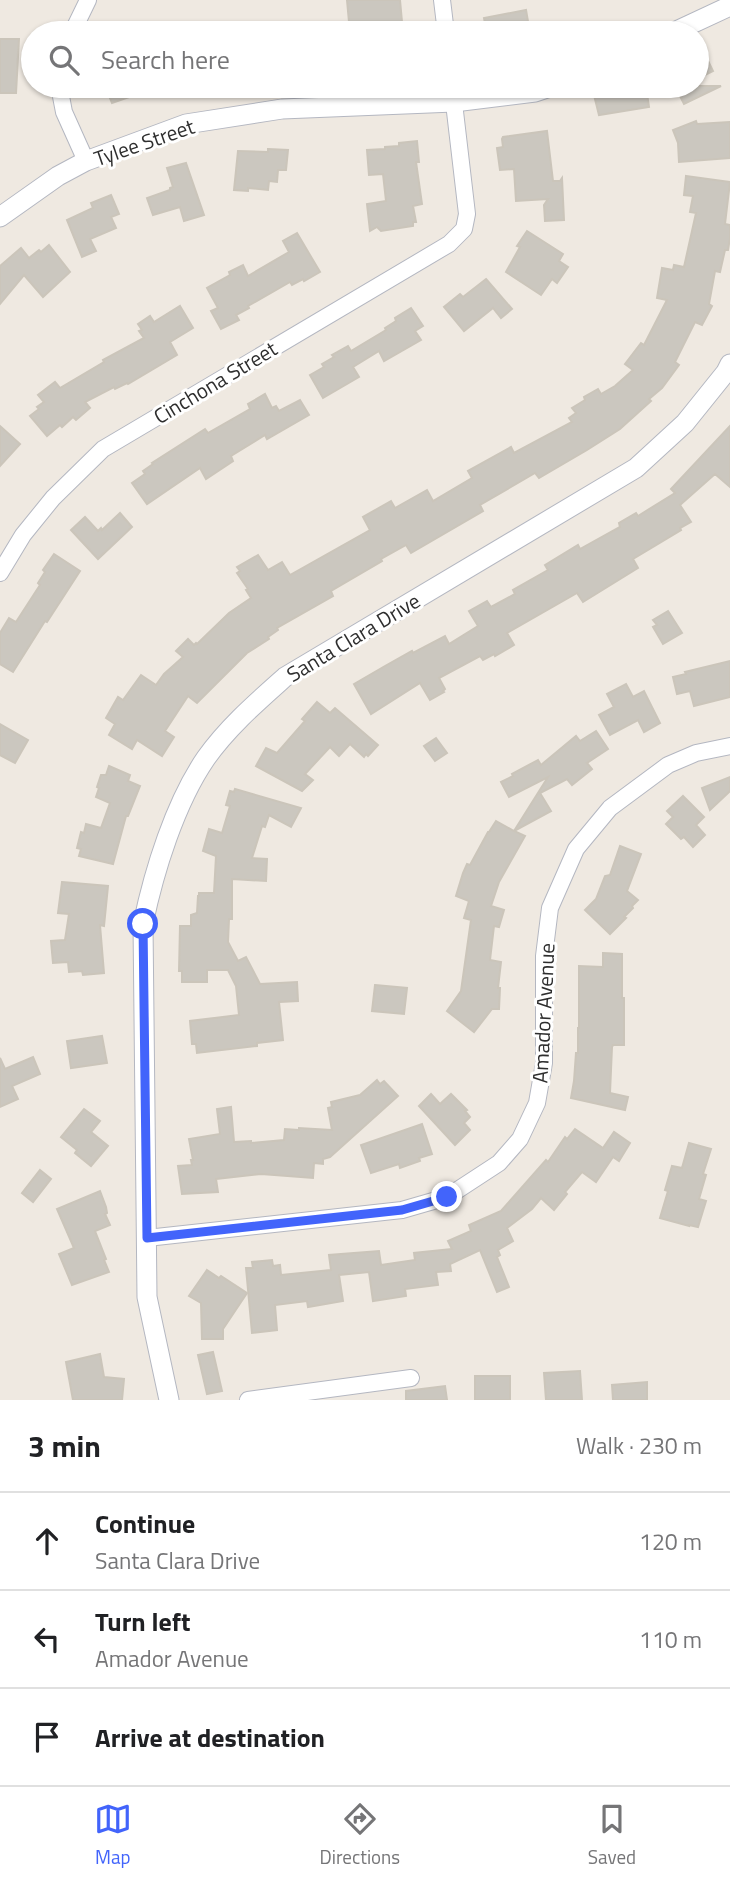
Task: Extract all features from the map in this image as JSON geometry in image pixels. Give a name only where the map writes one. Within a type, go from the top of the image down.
[{"type":"street","points":[[78,21],[88,0]]},
{"type":"street","points":[[442,0],[445,21]]},
{"type":"street","points":[[698,21],[730,6]]},
{"type":"street","points":[[61,98],[64,112],[86,161]]},
{"type":"street","name":"Tylee Street","points":[[0,216],[58,176],[86,161],[186,124],[282,109],[407,98]]},
{"type":"street","name":"Cinchona Street","points":[[0,573],[23,535],[53,498],[103,449],[449,244],[464,229],[467,214],[453,98]]},
{"type":"street","name":"Santa Clara Drive","points":[[169,1400],[148,1297],[143,924],[150,888],[182,799],[206,758],[242,715],[285,677],[636,468],[685,423],[729,370]]},
{"type":"street","name":"Amador Avenue","points":[[147,1238],[402,1210],[447,1197],[499,1163],[520,1139],[537,1102],[544,1063],[544,956],[550,908],[576,849],[610,808],[668,765],[696,754],[730,746]]},
{"type":"street","points":[[248,1400],[411,1378]]},
{"type":"building","points":[[347,0],[400,0],[402,21],[349,21]]},
{"type":"building","points":[[526,10],[528,21],[485,21],[484,18]]},
{"type":"building","points":[[0,39],[19,39],[16,93],[0,93]]},
{"type":"building","points":[[709,86],[721,86],[709,92]]},
{"type":"building","points":[[110,98],[126,98],[112,103]]},
{"type":"building","points":[[595,98],[648,98],[649,107],[599,115]]},
{"type":"building","points":[[681,98],[696,98],[684,104]]},
{"type":"building","points":[[696,121],[697,124],[730,122],[730,158],[679,162],[678,143],[673,130]]},
{"type":"building","points":[[547,131],[553,181],[560,181],[562,178],[564,220],[545,221],[544,205],[548,199],[516,201],[514,169],[500,170],[497,148],[503,147],[503,137]]},
{"type":"building","points":[[417,141],[419,162],[416,162],[422,204],[413,206],[416,222],[413,222],[413,226],[381,231],[377,227],[370,231],[367,204],[386,201],[383,174],[369,175],[367,150],[385,149],[399,146],[399,143]]},
{"type":"building","points":[[268,149],[288,150],[286,170],[278,170],[277,182],[269,181],[268,190],[234,190],[238,151],[268,152]]},
{"type":"building","points":[[186,163],[204,215],[184,221],[180,207],[153,215],[147,198],[170,190],[173,187],[167,168]]},
{"type":"building","points":[[686,176],[730,182],[725,224],[730,225],[730,238],[720,272],[715,271],[709,304],[712,306],[702,325],[695,322],[675,362],[679,365],[662,388],[649,399],[651,401],[620,429],[587,450],[539,478],[535,473],[480,505],[483,511],[411,553],[406,545],[381,559],[382,561],[331,591],[333,596],[277,628],[269,639],[247,653],[197,703],[188,696],[165,731],[174,737],[162,756],[137,740],[132,749],[109,735],[115,724],[106,718],[118,697],[123,700],[141,675],[156,685],[183,657],[176,651],[188,639],[194,645],[197,644],[229,613],[251,598],[237,573],[240,571],[237,567],[258,555],[268,570],[282,562],[290,575],[370,530],[363,517],[391,501],[395,508],[427,490],[433,501],[472,478],[468,471],[511,447],[514,453],[572,422],[569,418],[576,413],[572,408],[585,400],[584,397],[598,389],[601,394],[633,370],[625,364],[641,343],[644,345],[667,300],[657,298],[662,268],[673,270],[674,265],[684,267],[696,213],[690,212],[693,196],[684,195]]},
{"type":"building","points":[[111,195],[119,214],[111,217],[116,228],[90,239],[96,251],[82,257],[67,220],[93,208],[91,203]]},
{"type":"building","points":[[527,231],[563,254],[559,261],[568,267],[557,283],[552,279],[541,295],[506,272]]},
{"type":"building","points":[[297,233],[320,272],[292,285],[290,282],[248,306],[249,308],[236,315],[239,320],[221,329],[211,311],[218,308],[207,288],[243,265],[248,276],[289,252],[283,241]]},
{"type":"building","points":[[49,245],[70,272],[43,297],[24,275],[0,304],[0,266],[21,248],[29,258]]},
{"type":"building","points":[[486,279],[512,309],[501,318],[493,308],[464,331],[444,307],[460,294],[463,297]]},
{"type":"building","points":[[180,306],[193,328],[170,342],[177,355],[128,384],[115,389],[114,387],[85,402],[90,408],[76,420],[73,417],[47,436],[30,416],[44,402],[38,395],[55,382],[60,388],[144,338],[138,324],[150,316],[154,322]]},
{"type":"building","points":[[411,308],[423,326],[415,331],[421,340],[384,361],[379,351],[353,367],[359,377],[323,398],[310,375],[324,367],[322,364],[334,357],[332,355],[348,346],[351,351],[386,330],[385,328],[396,321],[395,318]]},
{"type":"building","points":[[265,394],[272,408],[276,406],[279,411],[300,400],[309,415],[267,439],[265,435],[231,456],[233,461],[206,479],[200,468],[147,504],[132,483],[145,474],[143,471],[205,429],[208,433],[250,409],[248,404]]},
{"type":"building","points":[[0,426],[20,444],[0,466]]},
{"type":"building","points":[[730,426],[730,487],[715,474],[680,505],[691,522],[633,559],[638,568],[583,602],[577,593],[507,633],[514,645],[483,660],[480,656],[439,678],[444,692],[430,700],[420,683],[371,714],[354,684],[412,651],[413,653],[445,636],[449,644],[478,626],[469,611],[487,601],[491,607],[515,594],[513,590],[548,570],[545,565],[578,545],[580,549],[620,527],[619,523],[636,513],[638,516],[675,493],[671,489]]},
{"type":"building","points":[[120,513],[132,527],[98,559],[71,530],[85,517],[98,531],[101,528],[102,530]]},
{"type":"building","points":[[54,554],[80,571],[13,672],[0,664],[0,633],[9,618],[16,622],[40,585],[38,583],[45,572],[43,570]]},
{"type":"building","points":[[668,611],[682,633],[663,644],[653,627],[657,625],[653,620]]},
{"type":"building","points":[[730,661],[730,697],[694,706],[690,691],[677,694],[673,677]]},
{"type":"building","points":[[626,684],[633,697],[644,691],[660,723],[644,732],[638,720],[610,735],[599,715],[614,707],[607,694]]},
{"type":"building","points":[[317,702],[330,713],[335,708],[378,745],[364,757],[350,744],[339,756],[330,747],[305,774],[313,780],[302,791],[256,766],[266,748],[277,753],[305,721],[302,719]]},
{"type":"building","points":[[0,724],[28,740],[15,763],[0,755]]},
{"type":"building","points":[[596,731],[608,749],[587,763],[592,769],[572,785],[567,779],[540,793],[551,811],[514,831],[548,777],[509,797],[501,782],[538,760],[541,765],[576,736],[580,741]]},
{"type":"building","points":[[436,738],[447,753],[435,761],[424,746]]},
{"type":"building","points":[[109,766],[130,775],[128,781],[140,786],[126,816],[113,864],[79,856],[81,849],[77,848],[86,824],[101,828],[110,803],[96,797],[97,787],[101,775],[106,775]]},
{"type":"building","points":[[730,777],[730,791],[710,810],[702,788]]},
{"type":"building","points":[[235,789],[301,808],[291,827],[269,815],[265,827],[262,826],[252,858],[267,859],[266,881],[232,879],[232,919],[229,919],[228,942],[238,961],[246,957],[260,984],[297,982],[298,1001],[279,1002],[283,1040],[197,1053],[196,1044],[192,1044],[190,1021],[239,1015],[236,986],[228,970],[207,970],[207,982],[182,982],[182,971],[179,971],[180,926],[191,926],[191,915],[197,913],[199,893],[214,893],[216,856],[203,851],[209,829],[222,833],[230,806],[226,805],[230,791],[234,792]]},
{"type":"building","points":[[683,796],[704,817],[696,825],[705,835],[693,847],[666,824],[673,817],[667,811]]},
{"type":"building","points":[[496,821],[525,836],[499,882],[491,906],[504,910],[499,927],[494,926],[490,960],[501,962],[499,1009],[492,1009],[474,1032],[447,1011],[461,991],[471,920],[464,918],[469,901],[456,896],[467,864],[470,865]]},
{"type":"building","points":[[620,846],[641,854],[627,891],[638,900],[624,917],[626,918],[610,934],[585,910],[596,899],[605,876],[610,875]]},
{"type":"building","points":[[62,882],[108,886],[104,926],[100,925],[104,973],[83,975],[82,971],[69,972],[68,962],[53,963],[51,941],[65,940],[69,914],[58,913]]},
{"type":"building","points":[[603,953],[622,954],[624,1045],[612,1047],[610,1093],[628,1097],[625,1110],[571,1098],[578,1053],[579,966],[603,967]]},
{"type":"building","points":[[375,985],[407,988],[404,1014],[372,1011]]},
{"type":"building","points":[[102,1036],[107,1063],[71,1068],[67,1041]]},
{"type":"building","points":[[33,1057],[40,1074],[12,1086],[18,1099],[0,1107],[0,1058],[5,1069]]},
{"type":"building","points":[[377,1080],[380,1084],[384,1081],[398,1096],[330,1157],[323,1159],[323,1164],[314,1163],[313,1178],[261,1174],[216,1179],[218,1192],[182,1194],[178,1166],[192,1165],[189,1139],[220,1134],[217,1109],[231,1107],[234,1142],[284,1140],[285,1129],[332,1130],[328,1108],[332,1107],[331,1102],[360,1095]]},
{"type":"building","points":[[431,1094],[440,1104],[451,1094],[467,1110],[465,1111],[470,1117],[464,1123],[470,1130],[455,1145],[419,1106]]},
{"type":"building","points":[[84,1109],[100,1121],[91,1132],[108,1146],[91,1166],[61,1137]]},
{"type":"building","points":[[422,1124],[432,1154],[400,1168],[399,1164],[371,1173],[361,1145]]},
{"type":"building","points":[[575,1129],[603,1148],[614,1132],[630,1143],[619,1161],[613,1157],[596,1182],[582,1172],[554,1210],[541,1198],[532,1209],[507,1228],[513,1241],[498,1250],[500,1255],[497,1257],[509,1287],[497,1292],[480,1250],[450,1264],[451,1271],[436,1272],[438,1285],[405,1289],[406,1296],[373,1301],[369,1272],[339,1275],[343,1301],[308,1307],[307,1301],[275,1305],[277,1330],[252,1333],[246,1268],[253,1268],[252,1262],[272,1260],[273,1266],[280,1265],[281,1275],[331,1270],[329,1255],[379,1251],[381,1265],[415,1260],[414,1253],[452,1249],[448,1241],[471,1231],[469,1225],[501,1211]]},
{"type":"building","points":[[689,1143],[711,1149],[703,1174],[706,1175],[699,1199],[706,1201],[698,1227],[660,1218],[672,1166],[682,1168]]},
{"type":"building","points":[[40,1170],[51,1179],[33,1202],[22,1193]]},
{"type":"building","points":[[100,1191],[110,1225],[95,1231],[109,1272],[72,1285],[59,1254],[74,1248],[57,1209]]},
{"type":"building","points":[[207,1270],[247,1293],[223,1329],[223,1339],[202,1339],[201,1303],[189,1296]]},
{"type":"building","points":[[213,1352],[222,1391],[207,1394],[198,1355]]},
{"type":"building","points":[[100,1354],[104,1377],[124,1379],[122,1400],[73,1400],[66,1362]]},
{"type":"building","points":[[580,1371],[582,1400],[546,1400],[544,1373]]},
{"type":"building","points":[[475,1376],[510,1376],[510,1400],[475,1400]]},
{"type":"building","points":[[647,1382],[647,1400],[613,1400],[612,1385]]},
{"type":"building","points":[[445,1386],[447,1400],[406,1400],[406,1391]]},
{"type":"route","points":[[143,924],[147,1238],[402,1210],[447,1197]]}]
